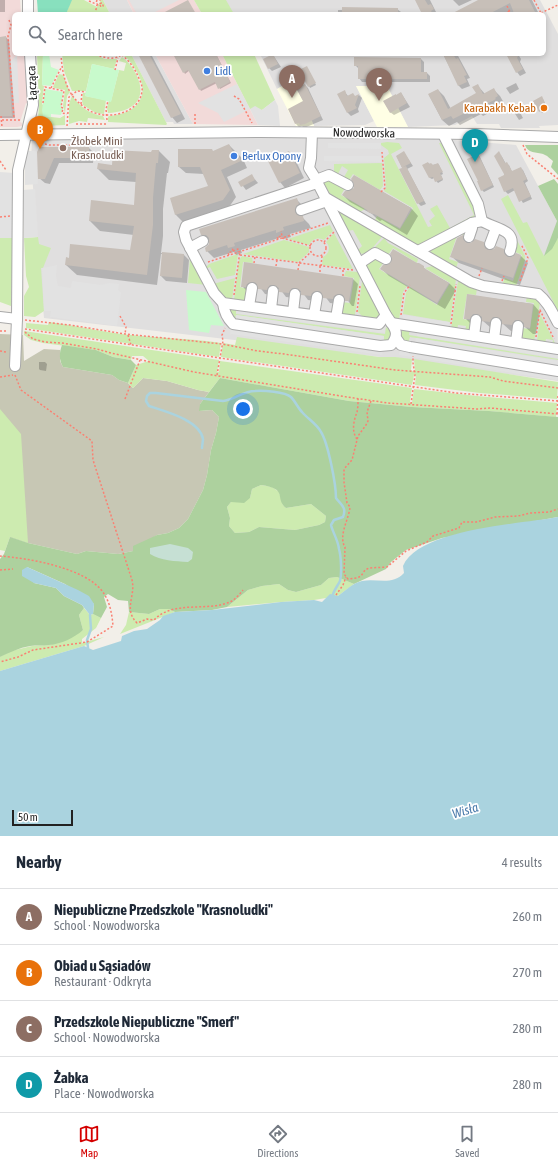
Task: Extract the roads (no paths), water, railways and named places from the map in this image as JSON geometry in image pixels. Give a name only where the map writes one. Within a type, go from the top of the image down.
[{"type":"street","points":[[28,0],[28,12]]},
{"type":"street","name":"Łącząca","points":[[15,370],[17,323],[18,170],[33,105],[30,56]]},
{"type":"street","name":"Nowodworska","points":[[1,132],[27,135],[312,132],[558,137]]},
{"type":"street","points":[[312,132],[312,158],[316,172],[316,180],[339,223],[359,267],[392,321],[397,335],[396,338],[401,345],[558,371]]},
{"type":"street","points":[[443,134],[478,204],[477,222],[472,228],[469,237]]},
{"type":"street","points":[[348,185],[329,175],[186,226],[184,232],[186,240],[214,293],[228,304],[379,324],[392,321],[534,345],[556,345]]},
{"type":"street","points":[[301,210],[326,199]]},
{"type":"street","points":[[326,199],[471,282],[483,286],[538,294],[548,304],[558,323]]},
{"type":"street","points":[[418,251],[477,222],[508,233],[511,236],[513,243],[510,251]]},
{"type":"street","points":[[490,244],[496,228]]},
{"type":"street","points":[[190,248],[202,241]]},
{"type":"street","points":[[359,267],[375,253],[386,259]]},
{"type":"street","points":[[249,306],[252,288]]},
{"type":"street","points":[[270,309],[273,291]]},
{"type":"street","points":[[293,312],[295,294]]},
{"type":"street","points":[[314,315],[317,297]]},
{"type":"street","points":[[336,318],[339,300]]},
{"type":"street","points":[[228,304],[224,310],[227,319],[233,324],[380,346],[390,345],[396,338]]},
{"type":"street","points":[[0,317],[17,323]]},
{"type":"street","points":[[474,336],[476,320]]},
{"type":"street","points":[[494,339],[496,323]]},
{"type":"street","points":[[516,342],[518,326]]},
{"type":"water","name":"Wisła","points":[[558,517],[558,836],[0,836],[0,671],[84,646],[93,650],[121,641],[122,636],[134,631],[147,629],[160,620],[163,616],[175,612],[212,610],[281,602],[314,600],[322,602],[330,594],[338,596],[356,583],[362,581],[384,581],[399,577],[404,573],[403,566],[413,554],[429,544],[449,536],[473,530]]},
{"type":"water","points":[[27,567],[89,596],[94,604],[93,614],[90,615],[82,605],[64,596],[56,588],[34,583],[22,576],[22,570]]},
{"type":"waterway","points":[[202,448],[203,439],[200,432],[195,427],[180,417],[149,406],[146,401],[147,396],[150,393],[156,393],[223,401],[251,391],[279,393],[291,397],[304,415],[317,426],[324,437],[329,454],[336,498],[344,508],[343,517],[334,520],[331,525],[338,546],[341,569],[340,581],[332,598]]},
{"type":"waterway","points":[[88,648],[87,640],[91,629],[90,615]]},
{"type":"place","name":"Lidl","points":[[207,71]]},
{"type":"place","name":"Niepubliczne Przedszkole \"Krasnoludki\"","points":[[292,98]]},
{"type":"place","name":"Przedszkole Niepubliczne \"Smerf\"","points":[[379,101]]},
{"type":"place","name":"Karabakh Kebab","points":[[544,108]]},
{"type":"place","name":"Żłobek Mini Krasnoludki","points":[[63,148]]},
{"type":"place","name":"Obiad u Sąsiadów","points":[[40,149]]},
{"type":"place","name":"Berlux Opony","points":[[234,156]]},
{"type":"place","name":"Żabka","points":[[475,162]]}]
